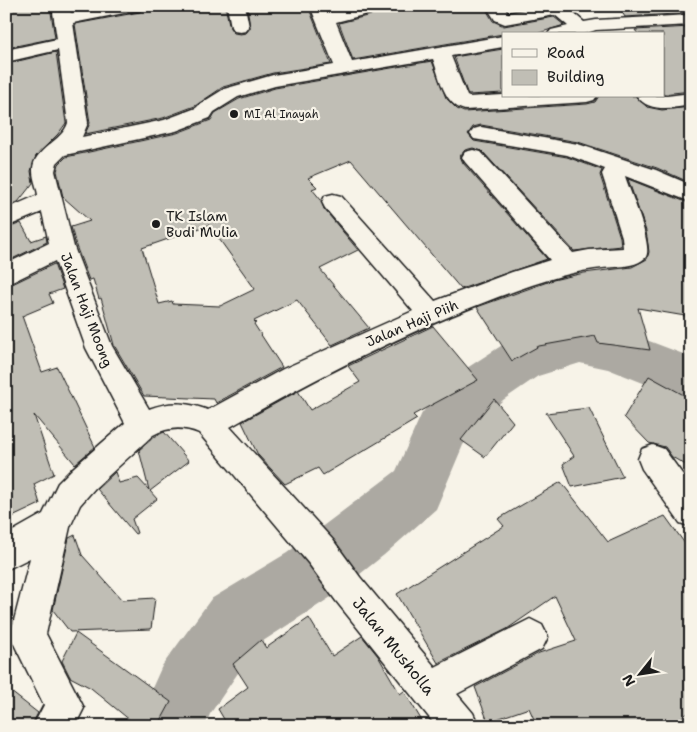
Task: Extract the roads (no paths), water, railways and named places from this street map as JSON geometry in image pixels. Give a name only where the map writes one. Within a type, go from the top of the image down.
[{"type":"street","points":[[6,56],[64,23],[134,6]]},
{"type":"street","points":[[236,6],[240,27]]},
{"type":"street","points":[[345,69],[322,12],[365,10],[365,6]]},
{"type":"street","points":[[495,6],[497,12],[505,18],[557,9],[593,29]]},
{"type":"street","points":[[571,32],[688,11]]},
{"type":"street","name":"Jalan Haji Moong","points":[[64,23],[70,78],[78,123],[74,134],[47,158],[43,165],[62,247],[99,348],[143,426]]},
{"type":"street","points":[[59,149],[169,126],[203,113],[207,108],[231,93],[256,86],[502,42]]},
{"type":"street","points":[[440,53],[458,99],[465,104],[556,98]]},
{"type":"street","points":[[653,98],[664,103],[691,99]]},
{"type":"street","points":[[482,134],[570,149],[648,175],[691,194]]},
{"type":"street","points":[[473,157],[502,189],[519,212],[568,264]]},
{"type":"street","name":"Jalan Haji Piih","points":[[209,424],[293,377],[431,314],[521,278],[589,259],[626,257],[636,252],[634,237],[613,174],[618,166]]},
{"type":"street","points":[[6,219],[50,199]]},
{"type":"street","points":[[333,202],[431,314]]},
{"type":"street","points":[[6,275],[62,247]]},
{"type":"street","points":[[52,726],[65,708],[28,636],[54,525],[69,494],[84,478],[152,420],[170,414],[194,417],[209,424]]},
{"type":"street","name":"Jalan Musholla","points":[[209,424],[321,552],[348,589],[460,726]]},
{"type":"street","points":[[653,459],[691,512]]},
{"type":"street","points":[[6,554],[54,525]]},
{"type":"street","points":[[429,689],[530,637]]},
{"type":"waterway","points":[[170,726],[186,690],[234,622],[309,575],[416,490],[441,430],[466,401],[485,384],[522,359],[580,342],[615,349],[691,380]]},
{"type":"place","name":"MI Al Inayah","points":[[234,114]]},
{"type":"place","name":"TK Islam Budi Mulia","points":[[156,224]]}]
